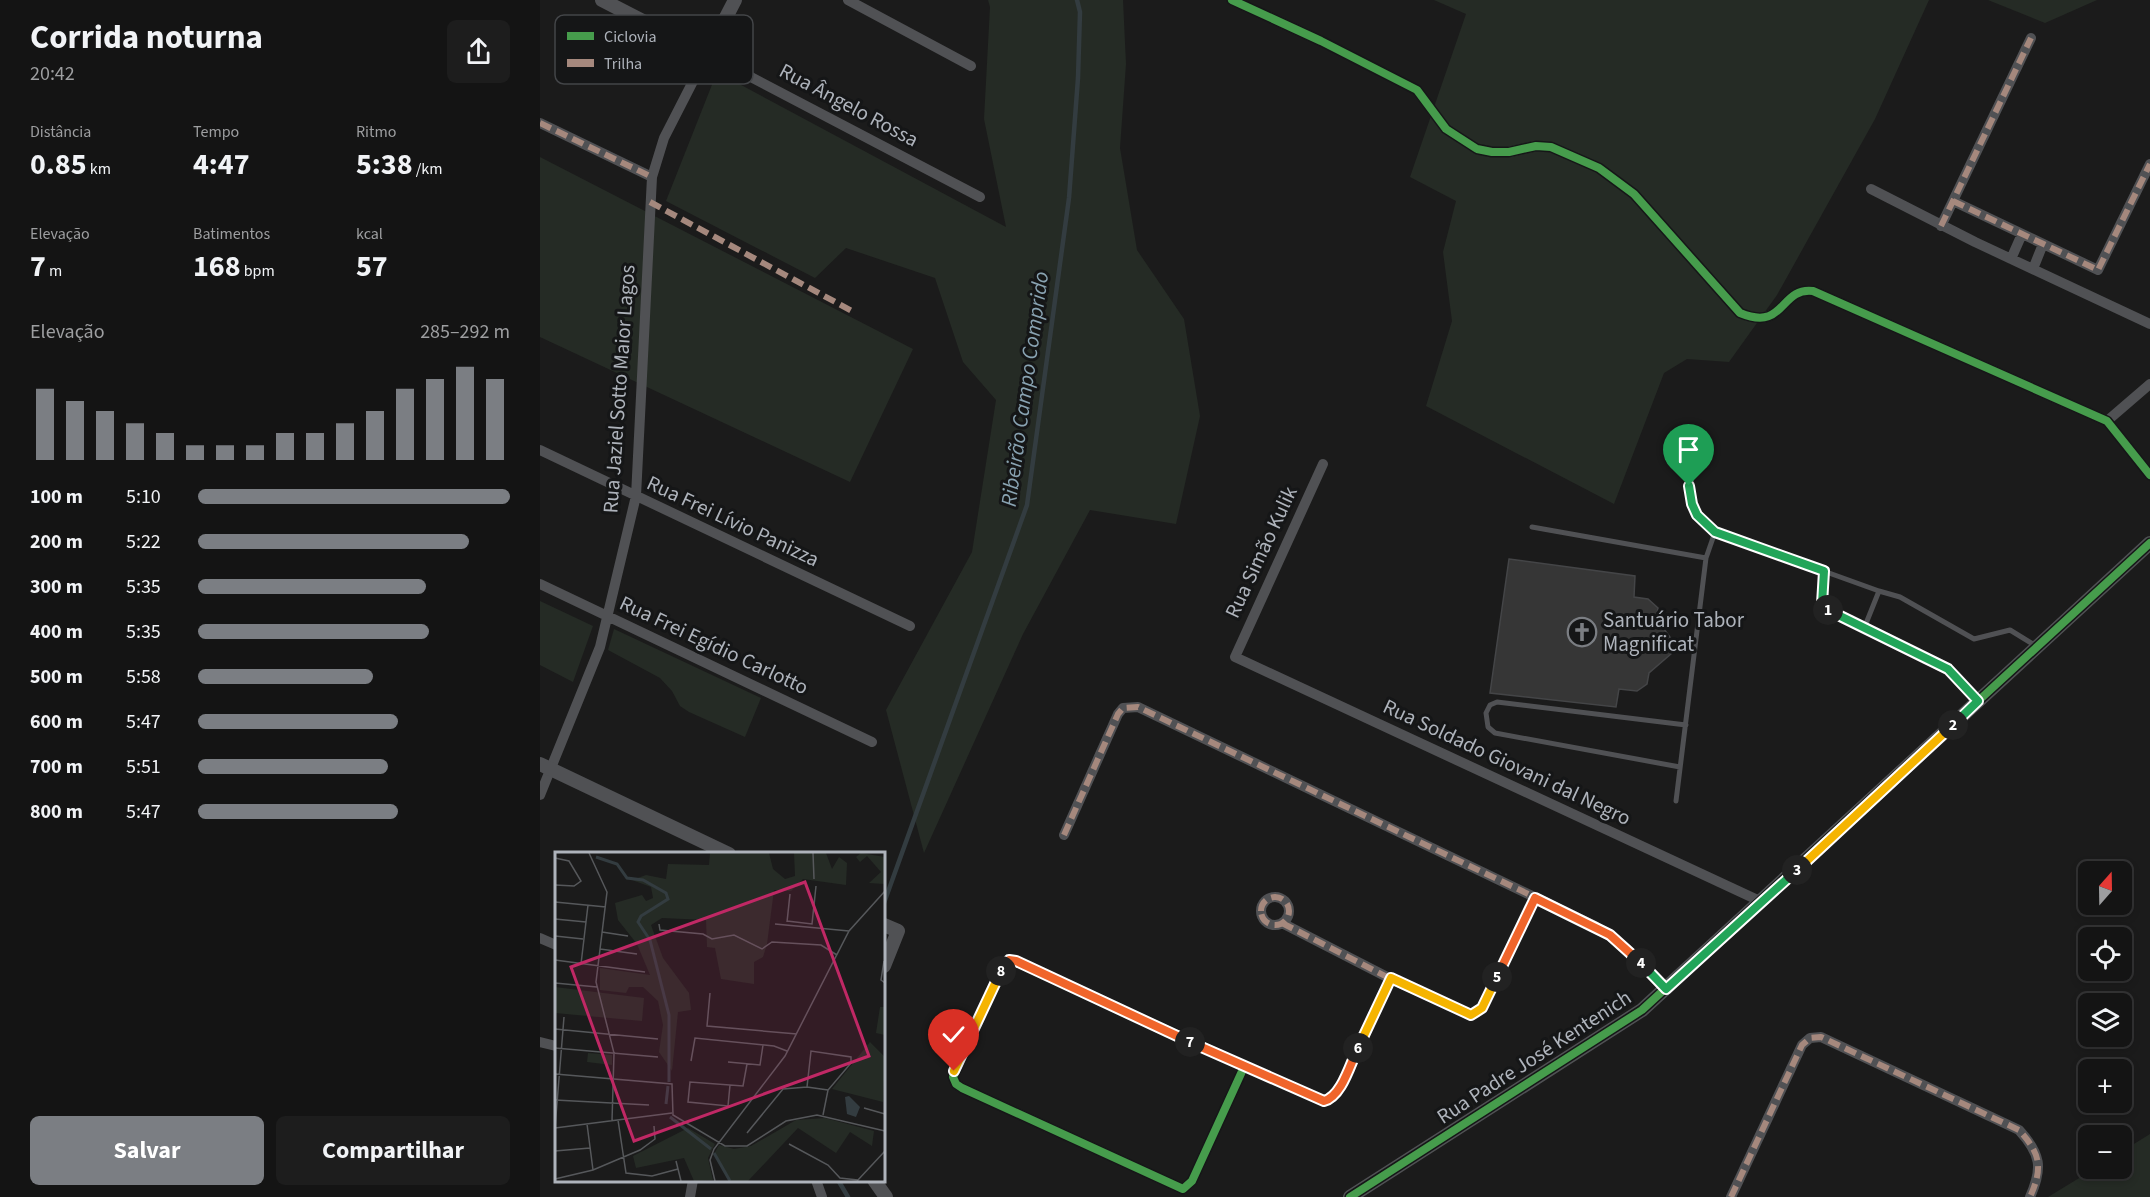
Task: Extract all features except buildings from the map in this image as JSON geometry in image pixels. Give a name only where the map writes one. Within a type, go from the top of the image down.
[{"type":"street","points":[[727,15],[735,0]]},
{"type":"street","points":[[848,0],[971,66]]},
{"type":"street","points":[[1232,0],[1321,41],[1417,90],[1446,129],[1477,148],[1492,152],[1509,152],[1536,146],[1551,147],[1599,168],[1634,194],[1740,312],[1755,319],[1767,318],[1797,292],[1813,291],[2107,422],[2150,475]]},
{"type":"street","name":"Rua Ângelo Rossa","points":[[605,1],[632,15]]},
{"type":"street","points":[[1941,226],[2031,38]]},
{"type":"street","name":"Rua Ângelo Rossa","points":[[753,78],[980,197]]},
{"type":"street","name":"Rua Jaziel Sotto Maior Lagos","points":[[540,795],[545,768],[589,678],[609,616],[636,496],[652,177],[664,138],[692,84]]},
{"type":"street","points":[[540,123],[652,177]]},
{"type":"street","points":[[1953,201],[2098,270],[2150,164]]},
{"type":"street","points":[[1871,189],[1941,226],[2150,324]]},
{"type":"street","points":[[2011,259],[2022,234]]},
{"type":"street","points":[[2033,269],[2043,244]]},
{"type":"street","points":[[2107,422],[2150,384]]},
{"type":"street","name":"Rua Frei Lívio Panizza","points":[[540,450],[910,626]]},
{"type":"street","name":"Rua Simão Kulik","points":[[1234,657],[1323,464]]},
{"type":"street","name":"Rua Padre José Kentenich","points":[[1350,1197],[1626,1021],[1666,989],[2150,543]]},
{"type":"street","name":"Rua Frei Egídio Carlotto","points":[[540,584],[872,741]]},
{"type":"street","name":"Rua Soldado Giovani dal Negro","points":[[1234,657],[1762,902]]},
{"type":"street","points":[[1064,835],[1118,714],[1123,708],[1131,706],[1610,935],[1666,989]]},
{"type":"street","points":[[545,768],[725,852]]},
{"type":"street","points":[[1282,923],[1471,1015],[1478,1012],[1535,898]]},
{"type":"street","points":[[885,925],[898,931],[885,964]]},
{"type":"street","points":[[540,938],[555,945]]},
{"type":"street","points":[[1244,1067],[1192,1181],[1183,1189],[962,1088],[956,1084],[953,1077],[999,975],[1009,960],[1016,961],[1316,1100],[1331,1099],[1337,1093],[1391,978]]},
{"type":"street","points":[[1731,1197],[1802,1045],[1810,1038],[1821,1037],[2019,1130],[2032,1144],[2039,1163],[2037,1182],[2030,1197]]},
{"type":"street","points":[[540,1042],[555,1046]]},
{"type":"street","points":[[690,1197],[693,1182]]},
{"type":"street","points":[[817,1182],[822,1197]]},
{"type":"street","points":[[875,1182],[886,1197]]},
{"type":"lane","points":[[1694,464],[1689,486],[1692,504],[1697,515],[1715,532],[1900,597],[1974,639],[2010,630],[2037,647]]},
{"type":"lane","points":[[1532,527],[1706,558]]},
{"type":"lane","points":[[1676,801],[1706,558],[1715,532]]},
{"type":"lane","points":[[1824,571],[1822,604],[1826,609],[1865,626],[1948,669],[1978,701]]},
{"type":"lane","points":[[1865,626],[1880,591]]},
{"type":"lane","points":[[1680,767],[1495,733],[1488,727],[1486,713],[1490,705],[1497,702],[1686,725]]},
{"type":"shaded area","points":[[988,0],[1123,0],[1126,64],[1120,148],[1137,250],[1184,319],[1200,416],[1176,524],[1090,510],[1023,634],[924,853],[886,710],[972,552],[996,400],[963,362],[935,278],[846,248],[815,278],[666,201],[712,84],[739,84],[1006,227],[984,119],[990,7]]},
{"type":"shaded area","points":[[1434,0],[1929,0],[1875,119],[1777,295],[1729,362],[1687,359],[1664,373],[1614,504],[1426,406],[1452,321],[1443,252],[1456,201],[1410,177],[1466,14]]},
{"type":"shaded area","points":[[1988,0],[2097,0],[2045,23]]},
{"type":"shaded area","points":[[540,157],[913,349],[850,482],[540,337]]},
{"type":"shaded area","points":[[540,601],[593,626],[573,682],[540,665]]},
{"type":"shaded area","points":[[614,629],[761,698],[745,737],[689,712],[680,706],[672,691],[660,678],[608,650]]},
{"type":"shaded area","points":[[2150,1134],[2150,1197],[2048,1197],[2078,1179],[2132,1179],[2132,1145]]},
{"type":"waterway","name":"Ribeirão Campo Comprido","points":[[885,900],[1027,505],[1069,198],[1078,78],[1080,12],[1077,0]]},
{"type":"waterway","name":"Ribeirão Campo Comprido","points":[[839,1182],[848,1197]]},
{"type":"marked path","points":[[1941,226],[2031,38]]},
{"type":"marked path","points":[[540,123],[652,177]]},
{"type":"marked path","points":[[1953,201],[2098,270],[2150,164]]},
{"type":"marked path","points":[[650,202],[852,311]]},
{"type":"marked path","points":[[1064,835],[1118,714],[1123,708],[1138,707],[1595,926],[1625,947],[1666,989]]},
{"type":"marked path","points":[[1275,897],[1285,901],[1289,911],[1285,921],[1275,925],[1265,921],[1261,911],[1265,901],[1275,897]]},
{"type":"marked path","points":[[1282,923],[1391,979],[1471,1015],[1482,1008],[1535,898]]},
{"type":"marked path","points":[[1731,1197],[1802,1045],[1810,1038],[1821,1037],[2019,1130],[2032,1147],[2038,1162],[2037,1178],[2030,1197]]},
{"type":"cycle path","points":[[1232,0],[1321,41],[1417,90],[1446,129],[1477,149],[1509,152],[1536,146],[1551,147],[1599,168],[1634,194],[1740,313],[1766,317],[1794,295],[1813,291],[2107,421],[2150,475]]},
{"type":"cycle path","points":[[1350,1197],[1642,1010],[2150,543]]},
{"type":"cycle path","points":[[1244,1067],[1192,1181],[1183,1189],[962,1088],[956,1084],[953,1077],[1004,964],[1009,960],[1016,961],[1324,1101],[1331,1099],[1337,1093],[1391,979]]},
{"type":"place","name":"Santuário Tabor Magnificat","points":[[1582,632]]},
{"type":"route","points":[[954,1071],[1004,964],[1009,960],[1016,961],[1316,1100],[1331,1099],[1337,1093],[1391,978],[1463,1012],[1471,1015],[1478,1012],[1535,898],[1610,935],[1666,989],[1978,701],[1948,669],[1865,626],[1826,609],[1822,604],[1824,571],[1715,532],[1697,515],[1692,504],[1689,486]]}]
